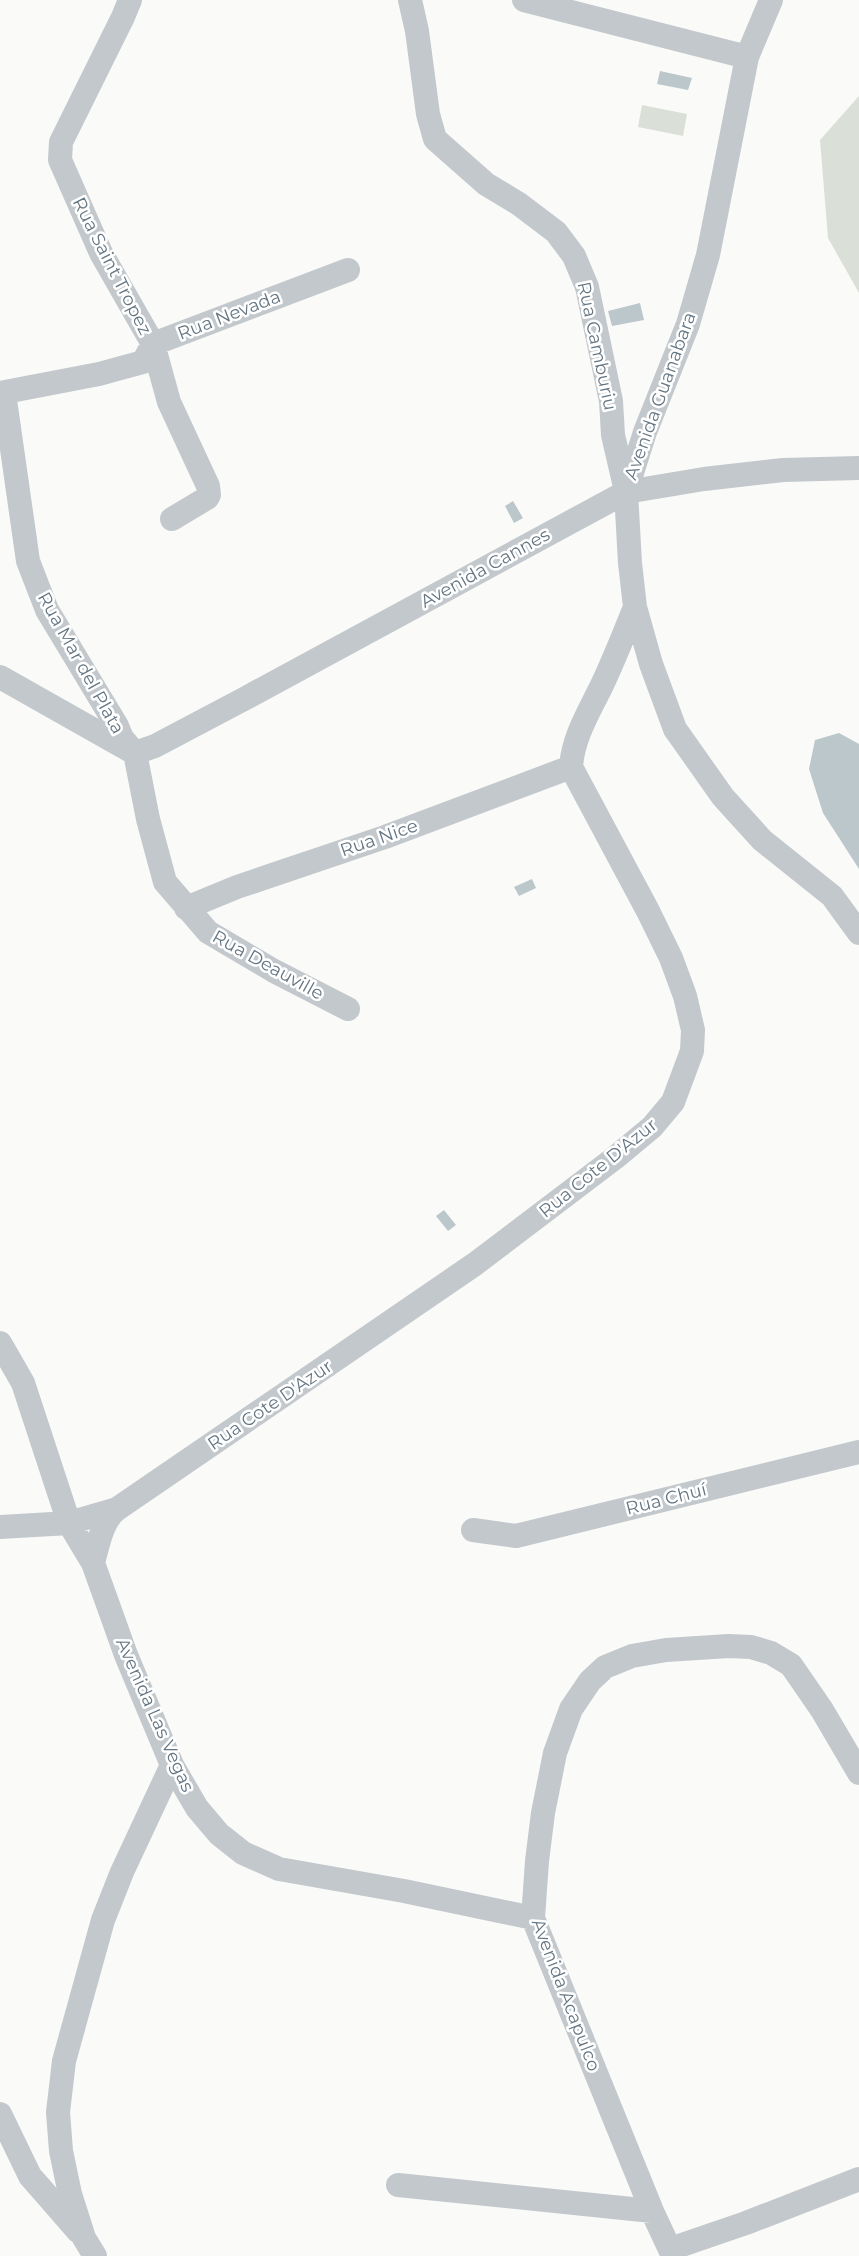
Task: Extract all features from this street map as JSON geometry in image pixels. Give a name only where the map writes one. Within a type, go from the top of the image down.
[{"type":"street","name":"Rua Saint Tropez","points":[[130,0],[61,142],[60,160],[101,252],[153,344],[169,402],[200,465],[209,492],[207,498],[172,518]]},
{"type":"street","name":"Rua Camburiu","points":[[410,0],[428,114],[435,138],[486,184],[518,204],[556,232],[574,256],[587,287],[611,401],[614,434],[626,492]]},
{"type":"street","points":[[524,0],[747,57]]},
{"type":"street","name":"Avenida Guanabara","points":[[771,0],[747,57],[708,255],[688,324],[645,432],[626,492],[635,608],[665,705],[675,729],[701,768],[722,796],[762,840],[832,896],[859,933]]},
{"type":"street","name":"Rua Nevada","points":[[153,344],[348,270]]},
{"type":"street","points":[[2,393],[99,374],[143,362],[153,344]]},
{"type":"street","name":"Rua Mar del Plata","points":[[2,393],[28,561],[46,610],[117,726],[122,738],[135,753]]},
{"type":"street","name":"Avenida Cannes","points":[[135,753],[155,746],[244,699],[626,492],[704,479],[784,470],[859,468]]},
{"type":"street","points":[[571,767],[572,754],[586,715],[613,660],[635,608]]},
{"type":"street","points":[[0,677],[135,753]]},
{"type":"street","name":"Rua Deauville","points":[[135,753],[148,819],[165,882],[186,908],[208,932],[274,971],[348,1009]]},
{"type":"street","name":"Rua Nice","points":[[186,908],[237,886],[385,837],[571,767]]},
{"type":"street","name":"Rua Cote D'Azur","points":[[0,1527],[69,1523],[117,1509],[475,1264],[616,1157],[652,1127],[673,1102],[692,1051],[692,1030],[686,996],[671,958],[648,910],[571,767]]},
{"type":"street","name":"Avenida Las Vegas","points":[[0,1343],[23,1383],[69,1523],[93,1563],[126,1655],[172,1765],[197,1808],[219,1834],[243,1852],[279,1869],[404,1891],[533,1918]]},
{"type":"street","name":"Rua Chuí","points":[[473,1530],[516,1536],[859,1452]]},
{"type":"street","points":[[93,1563],[110,1514],[117,1509]]},
{"type":"street","name":"Avenida Acapulco","points":[[671,2252],[652,2211],[533,1918],[542,1822],[555,1753],[571,1709],[590,1682],[605,1667],[632,1656],[666,1650],[729,1646],[751,1647],[771,1653],[791,1665],[822,1710],[859,1774]]},
{"type":"street","points":[[89,2247],[70,2194],[61,2151],[58,2112],[64,2061],[103,1920],[122,1872],[172,1765]]},
{"type":"street","points":[[0,2114],[30,2176],[89,2247]]},
{"type":"street","points":[[671,2252],[859,2179]]},
{"type":"street","points":[[398,2184],[652,2211]]},
{"type":"shaded area","points":[[660,71],[692,78],[688,90],[657,84]]},
{"type":"shaded area","points":[[859,96],[859,293],[828,238],[820,140]]},
{"type":"shaded area","points":[[642,105],[687,114],[683,136],[638,127]]},
{"type":"shaded area","points":[[640,303],[644,320],[612,326],[608,311]]},
{"type":"shaded area","points":[[513,501],[523,518],[514,523],[505,506]]},
{"type":"shaded area","points":[[839,733],[859,744],[859,869],[823,813],[809,769],[815,740]]},
{"type":"shaded area","points":[[532,879],[536,888],[519,896],[514,887]]},
{"type":"shaded area","points":[[444,1210],[456,1225],[448,1231],[436,1216]]}]
